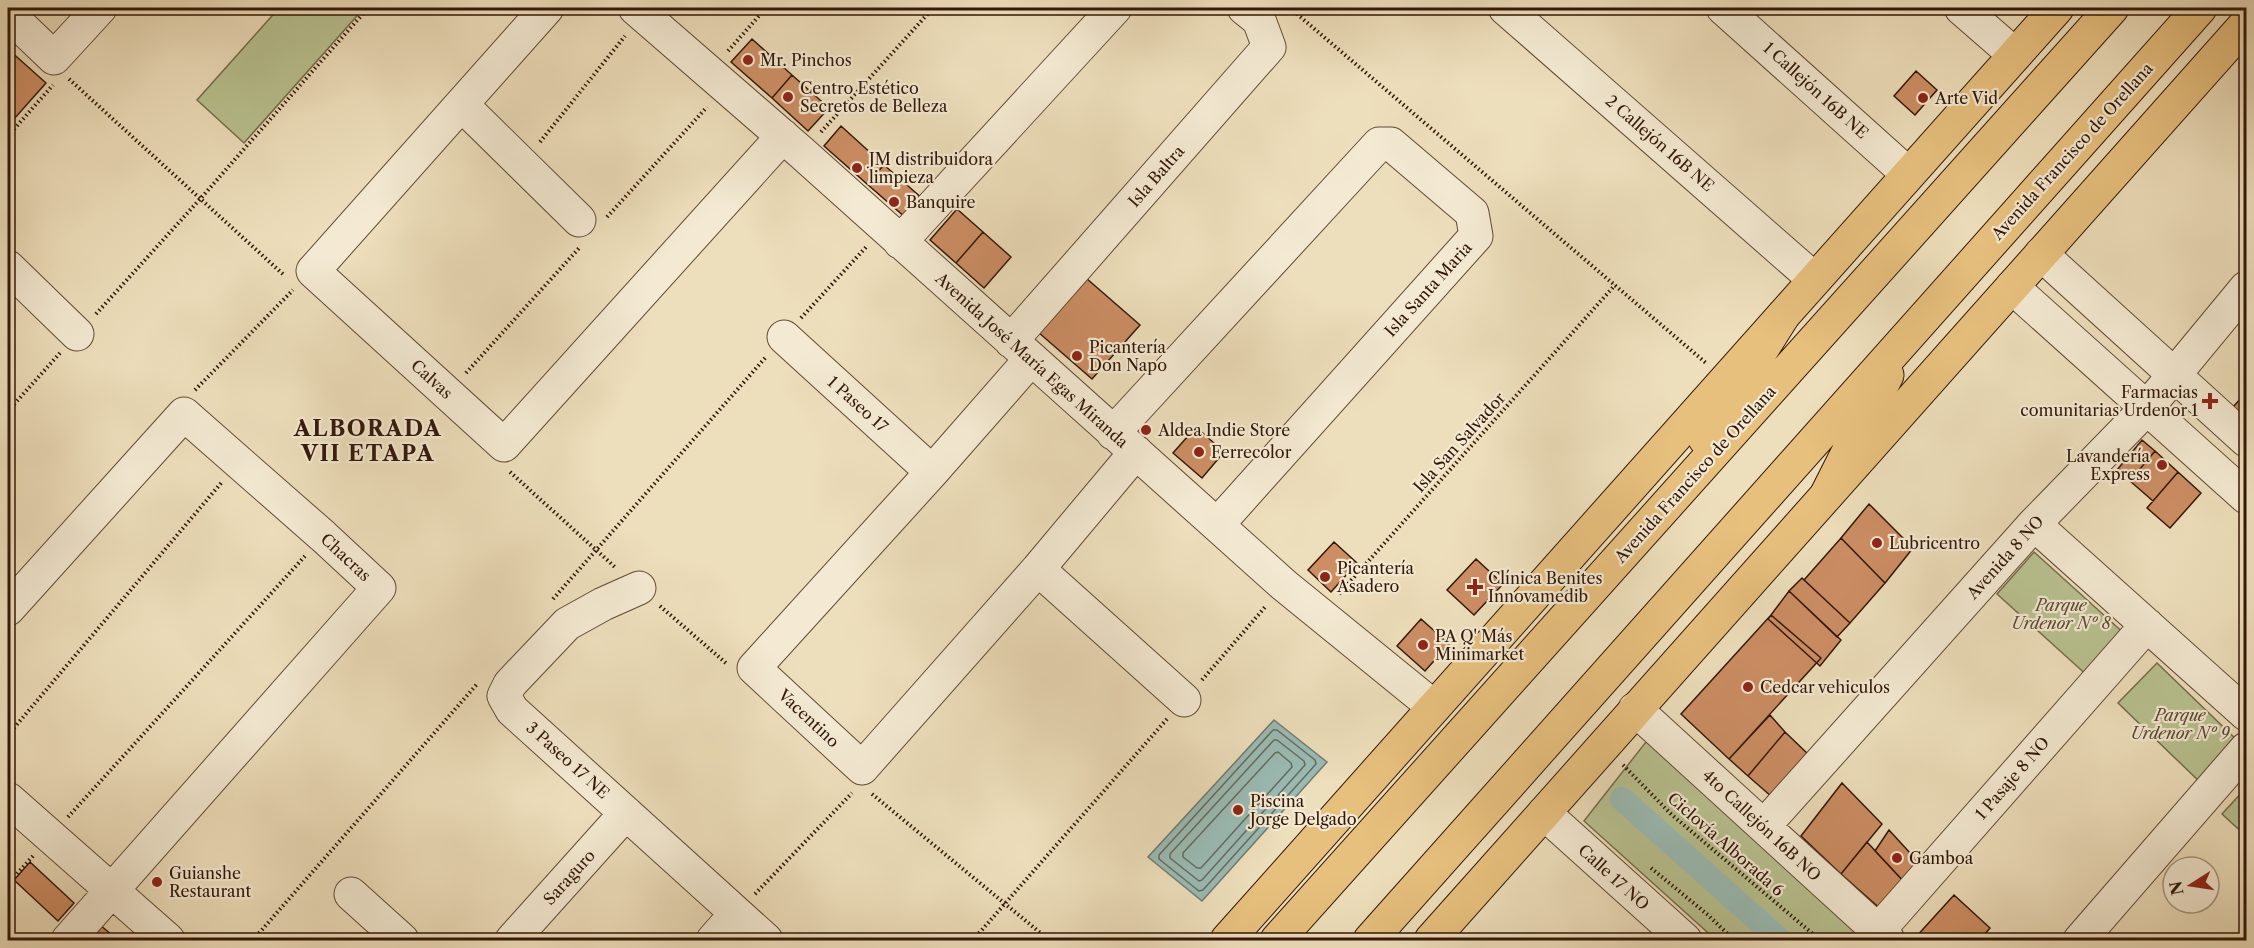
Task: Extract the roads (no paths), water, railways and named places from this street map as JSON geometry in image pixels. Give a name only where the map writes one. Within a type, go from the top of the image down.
[{"type":"main road","points":[[1227,940],[2057,8]]},
{"type":"main road","name":"Avenida Francisco de Orellana","points":[[1277,940],[2112,8]]},
{"type":"main road","name":"Avenida Francisco de Orellana","points":[[1370,940],[2200,8]]},
{"type":"main road","points":[[1431,940],[2247,24]]},
{"type":"main road","points":[[1652,523],[1783,316]]},
{"type":"main road","points":[[1827,494],[1907,336]]},
{"type":"street","points":[[8,14],[54,58],[100,8]]},
{"type":"street","name":"Calvas","points":[[547,8],[313,271],[504,445],[793,144]]},
{"type":"street","points":[[891,235],[1115,8]]},
{"type":"street","name":"Isla Baltra","points":[[1021,350],[1269,47],[1258,21],[1244,8]]},
{"type":"street","name":"2 Callejón 16B NE","points":[[1506,8],[1814,279]]},
{"type":"street","name":"1 Callejón 16B NE","points":[[1723,8],[1908,174]]},
{"type":"street","points":[[1961,8],[2015,55]]},
{"type":"street","name":"Avenida José María Egas Miranda","points":[[639,11],[793,144],[891,235],[1284,585],[1434,707]]},
{"type":"street","points":[[462,105],[579,220]]},
{"type":"street","name":"Isla Santa Maria","points":[[1125,443],[1379,144],[1390,144],[1472,213],[1476,236],[1216,525]]},
{"type":"street","points":[[2041,254],[2247,440]]},
{"type":"street","points":[[8,267],[77,334]]},
{"type":"street","points":[[2012,287],[2247,497]]},
{"type":"street","name":"Avenida 8 NO","points":[[1764,826],[2034,524],[2146,409],[2247,288]]},
{"type":"street","name":"1 Paseo 17","points":[[784,337],[932,472]]},
{"type":"street","name":"Vacentino","points":[[1021,350],[932,472],[754,668],[862,768],[1038,568],[1125,443]]},
{"type":"street","name":"Chacras","points":[[8,609],[184,414],[324,536],[379,588],[68,940]]},
{"type":"street","points":[[2034,524],[2247,714]]},
{"type":"street","points":[[1038,568],[1184,700]]},
{"type":"street","name":"3 Paseo 17 NE","points":[[639,588],[567,624],[510,684],[504,696],[512,710],[766,940]]},
{"type":"street","name":"1 Pasaje 8 NO","points":[[1883,936],[2146,625]]},
{"type":"street","name":"4to Callejón 16B NO","points":[[1635,709],[1883,936]]},
{"type":"street","points":[[2080,940],[2247,749]]},
{"type":"street","points":[[8,799],[168,940]]},
{"type":"street","name":"Saraguro","points":[[512,940],[626,813]]},
{"type":"street","name":"Calle 17 NO","points":[[1544,813],[1684,940]]},
{"type":"street","points":[[351,894],[402,940]]},
{"type":"street","points":[[713,940],[736,914]]},
{"type":"water","name":"Piscina Jorge Delgado","points":[[1274,720],[1327,762],[1202,901],[1148,857]]},
{"type":"waterway","points":[[1622,799],[1780,940]]},
{"type":"place","name":"Mr. Pinchos","points":[[748,60]]},
{"type":"place","name":"Centro Estético Secretos de Belleza","points":[[788,97]]},
{"type":"place","name":"Arte Vid","points":[[1923,98]]},
{"type":"place","name":"JM distribuidora limpieza","points":[[857,168]]},
{"type":"place","name":"Banquire","points":[[894,202]]},
{"type":"place","name":"Picantería Don Napo","points":[[1077,356]]},
{"type":"place","name":"Farmacias comunitarias Urdenor 1","points":[[2210,401]]},
{"type":"place","name":"Aldea Indie Store","points":[[1146,430]]},
{"type":"place","name":"Ferrecolor","points":[[1199,452]]},
{"type":"place","name":"Lavandería Express","points":[[2162,465]]},
{"type":"place","name":"Lubricentro","points":[[1877,543]]},
{"type":"place","name":"Picantería Asadero","points":[[1325,577]]},
{"type":"place","name":"Clínica Benites Innovamedib","points":[[1475,587]]},
{"type":"place","name":"PA Q' Más Minimarket","points":[[1423,645]]},
{"type":"place","name":"Cedcar vehiculos","points":[[1748,687]]},
{"type":"place","name":"Piscina Jorge Delgado","points":[[1238,810]]},
{"type":"place","name":"Gamboa","points":[[1897,858]]},
{"type":"place","name":"Guianshe Restaurant","points":[[157,882]]},
{"type":"district","name":"ALBORADA VII ETAPA","points":[[368,440]]},
{"type":"park label","name":"Parque Urdenor Nº 8","points":[[2061,614]]},
{"type":"park label","name":"Parque Urdenor Nº 9","points":[[2180,724]]}]
